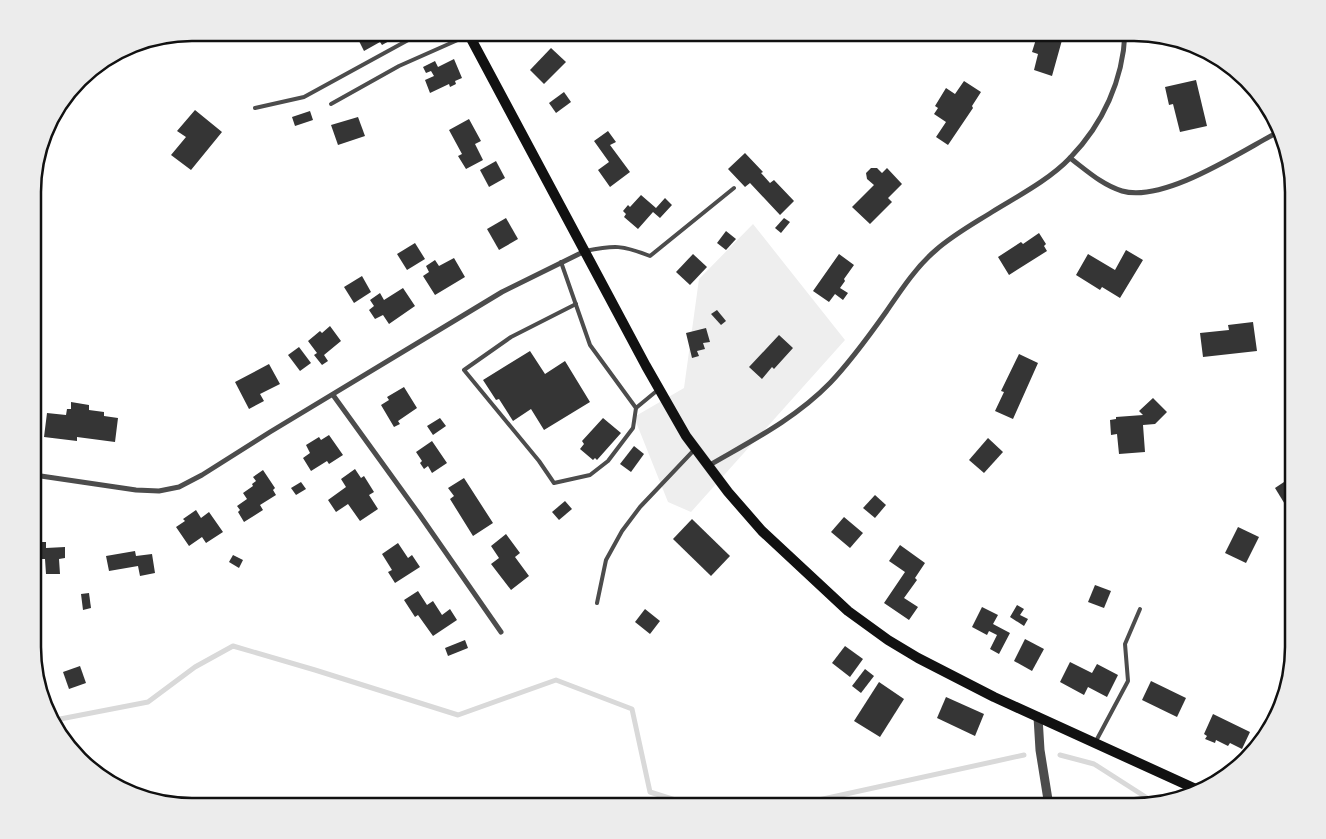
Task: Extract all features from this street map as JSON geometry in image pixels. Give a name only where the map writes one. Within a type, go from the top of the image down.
[{"type":"main road","points":[[472,41],[659,388],[695,449],[728,492],[762,531],[848,611],[888,640],[918,658],[949,675],[1190,786]]},
{"type":"street","points":[[708,466],[775,428],[804,408],[830,383],[854,355],[906,284],[935,250],[958,233],[1038,183],[1070,158],[1093,129],[1116,87],[1124,41]]},
{"type":"street","points":[[1070,158],[1105,184],[1123,191],[1135,193],[1154,192],[1206,171],[1273,135]]},
{"type":"street","points":[[41,476],[136,490],[159,491],[179,487],[202,475],[502,292],[585,251]]},
{"type":"street","points":[[332,395],[419,514],[501,632]]},
{"type":"street","points":[[1038,717],[1040,750],[1048,797]]},
{"type":"lane","points":[[255,108],[304,97],[405,41]]},
{"type":"lane","points":[[330,104],[399,66],[453,41]]},
{"type":"lane","points":[[585,251],[613,246],[631,248],[650,256],[734,188]]},
{"type":"lane","points":[[561,262],[590,345],[636,408]]},
{"type":"lane","points":[[576,304],[511,337],[464,370],[539,461],[554,483],[590,475],[608,461],[633,428],[636,408],[659,388]]},
{"type":"lane","points":[[597,603],[606,560],[622,531],[640,507],[695,449]]},
{"type":"lane","points":[[1094,743],[1128,681],[1125,644],[1140,609]]},
{"type":"shaded area","points":[[753,224],[845,340],[691,512],[668,502],[634,417],[684,388],[699,279]]},
{"type":"building","points":[[359,41],[389,41],[382,45],[380,42],[364,51]]},
{"type":"building","points":[[1035,41],[1062,41],[1052,76],[1034,70],[1038,54],[1032,52]]},
{"type":"building","points":[[551,48],[566,62],[544,84],[530,70]]},
{"type":"building","points":[[454,59],[462,78],[455,81],[456,84],[450,87],[449,84],[430,93],[425,80],[434,76],[431,71],[426,73],[423,67],[435,61],[438,67]]},
{"type":"building","points":[[1196,80],[1207,126],[1180,132],[1173,104],[1169,105],[1165,87]]},
{"type":"building","points":[[964,81],[981,92],[972,106],[973,108],[948,145],[936,137],[946,122],[934,114],[938,108],[935,106],[946,88],[955,94]]},
{"type":"building","points":[[564,92],[571,102],[556,113],[549,103]]},
{"type":"building","points":[[195,110],[222,132],[191,170],[171,155],[186,137],[177,131]]},
{"type":"building","points":[[310,111],[313,120],[295,126],[292,117]]},
{"type":"building","points":[[358,117],[365,136],[338,145],[331,125]]},
{"type":"building","points":[[469,119],[481,141],[475,144],[483,160],[466,169],[458,156],[462,154],[449,130]]},
{"type":"building","points":[[608,131],[616,142],[610,145],[630,172],[610,187],[598,170],[609,162],[594,141]]},
{"type":"building","points":[[745,153],[763,172],[761,173],[770,183],[774,180],[794,201],[780,215],[750,183],[745,187],[728,169]]},
{"type":"building","points":[[496,161],[505,178],[489,187],[480,170]]},
{"type":"building","points":[[871,168],[877,168],[882,173],[887,168],[902,184],[888,198],[892,202],[870,224],[852,207],[874,185],[867,179],[866,173]]},
{"type":"building","points":[[641,195],[656,208],[665,198],[672,205],[660,218],[653,212],[638,229],[624,217],[626,214],[623,211],[628,205],[630,207]]},
{"type":"building","points":[[506,218],[518,239],[499,250],[487,229]]},
{"type":"building","points":[[784,218],[790,222],[781,233],[775,228]]},
{"type":"building","points":[[726,231],[736,239],[726,250],[717,243]]},
{"type":"building","points":[[1039,233],[1046,244],[1044,246],[1047,251],[1009,275],[998,257]]},
{"type":"building","points":[[415,243],[425,259],[407,270],[397,254]]},
{"type":"building","points":[[1126,250],[1143,260],[1120,298],[1102,287],[1100,290],[1076,275],[1088,254],[1115,270]]},
{"type":"building","points":[[693,254],[707,267],[690,285],[676,272]]},
{"type":"building","points":[[839,254],[854,265],[840,288],[848,293],[843,300],[835,294],[829,302],[813,291]]},
{"type":"building","points":[[454,258],[465,277],[435,295],[423,276],[429,272],[426,266],[435,260],[439,266]]},
{"type":"building","points":[[362,276],[371,292],[354,303],[344,287]]},
{"type":"building","points":[[403,288],[415,306],[389,324],[383,315],[375,319],[369,310],[374,306],[370,300],[380,293],[384,300]]},
{"type":"building","points":[[717,310],[726,321],[721,325],[711,314]]},
{"type":"building","points":[[1253,322],[1257,351],[1203,357],[1200,333],[1229,330],[1228,325]]},
{"type":"building","points":[[330,326],[341,341],[324,355],[328,361],[322,365],[314,355],[317,353],[308,341],[320,331],[322,333]]},
{"type":"building","points":[[706,328],[710,342],[703,343],[705,349],[697,351],[699,356],[692,358],[686,333]]},
{"type":"building","points":[[779,335],[793,348],[762,379],[749,367]]},
{"type":"building","points":[[299,347],[311,363],[300,371],[288,355]]},
{"type":"building","points":[[530,351],[545,374],[565,361],[590,402],[544,430],[531,409],[513,421],[499,399],[496,400],[483,380]]},
{"type":"building","points":[[1019,354],[1038,363],[1013,419],[995,411],[1004,392],[1001,391]]},
{"type":"building","points":[[269,364],[280,384],[260,394],[264,401],[249,409],[235,382]]},
{"type":"building","points":[[404,387],[417,408],[398,421],[400,424],[394,427],[381,405],[389,400],[387,397]]},
{"type":"building","points":[[1153,398],[1167,412],[1155,424],[1143,425],[1145,452],[1119,454],[1117,434],[1111,435],[1110,420],[1116,419],[1116,417],[1143,415],[1139,411]]},
{"type":"building","points":[[71,402],[89,405],[89,410],[104,412],[104,416],[118,418],[115,442],[77,437],[77,441],[44,437],[47,413],[66,415],[67,409],[71,409]]},
{"type":"building","points":[[440,418],[446,426],[433,435],[427,426]]},
{"type":"building","points":[[603,418],[621,433],[597,460],[595,458],[593,460],[580,449],[584,444],[582,441]]},
{"type":"building","points":[[329,435],[343,455],[329,464],[327,461],[311,471],[303,458],[310,453],[306,445],[319,437],[321,440]]},
{"type":"building","points":[[988,438],[1003,452],[984,473],[969,460]]},
{"type":"building","points":[[432,441],[447,463],[432,473],[428,466],[424,469],[420,463],[422,461],[416,452]]},
{"type":"building","points":[[634,446],[644,454],[631,472],[620,464]]},
{"type":"building","points":[[355,469],[361,478],[364,476],[374,492],[369,495],[378,509],[360,521],[348,504],[336,512],[328,500],[346,487],[341,479]]},
{"type":"building","points":[[263,470],[275,488],[273,490],[276,495],[260,505],[263,510],[244,522],[237,506],[247,499],[243,493],[253,486],[252,484],[256,481],[253,477]]},
{"type":"building","points":[[464,478],[493,523],[473,536],[450,499],[454,496],[448,488]]},
{"type":"building","points":[[301,482],[306,489],[296,495],[291,488]]},
{"type":"building","points":[[1284,482],[1284,503],[1275,488]]},
{"type":"building","points":[[875,495],[886,505],[875,518],[863,508]]},
{"type":"building","points":[[565,501],[572,509],[559,520],[552,512]]},
{"type":"building","points":[[196,510],[201,518],[209,512],[223,532],[206,543],[202,537],[189,546],[176,527],[185,521],[183,519]]},
{"type":"building","points":[[844,517],[863,533],[850,548],[831,532]]},
{"type":"building","points":[[692,519],[730,556],[711,576],[673,539]]},
{"type":"building","points":[[1238,527],[1259,537],[1246,563],[1225,553]]},
{"type":"building","points":[[506,534],[520,553],[515,557],[529,576],[511,590],[491,564],[499,558],[491,546]]},
{"type":"building","points":[[41,542],[46,542],[46,548],[65,547],[65,558],[59,559],[60,574],[46,574],[45,559],[41,559]]},
{"type":"building","points":[[398,543],[408,558],[412,555],[420,567],[395,583],[388,572],[392,570],[382,554]]},
{"type":"building","points":[[900,545],[925,563],[915,578],[917,580],[904,598],[918,607],[909,620],[884,603],[905,572],[889,561]]},
{"type":"building","points":[[135,551],[136,556],[152,554],[155,573],[140,576],[138,566],[109,571],[106,556]]},
{"type":"building","points":[[233,555],[243,560],[239,568],[229,562]]},
{"type":"building","points":[[1095,585],[1111,591],[1104,608],[1088,602]]},
{"type":"building","points":[[418,591],[427,605],[433,601],[442,615],[450,609],[457,620],[433,636],[418,615],[415,617],[404,600]]},
{"type":"building","points":[[89,593],[91,608],[83,610],[81,594]]},
{"type":"building","points":[[1017,605],[1024,609],[1020,615],[1028,619],[1024,626],[1010,617]]},
{"type":"building","points":[[982,607],[998,615],[993,624],[1010,633],[999,654],[990,649],[997,635],[989,631],[987,635],[972,627]]},
{"type":"building","points":[[645,609],[660,621],[650,634],[635,622]]},
{"type":"building","points":[[1025,639],[1044,649],[1032,671],[1014,661]]},
{"type":"building","points":[[465,640],[468,648],[448,656],[445,648]]},
{"type":"building","points":[[845,646],[863,659],[850,677],[832,663]]},
{"type":"building","points":[[1070,662],[1092,673],[1097,664],[1118,675],[1107,697],[1088,687],[1084,695],[1060,682]]},
{"type":"building","points":[[80,666],[86,683],[69,689],[63,672]]},
{"type":"building","points":[[865,669],[874,676],[861,693],[852,686]]},
{"type":"building","points":[[1151,681],[1186,698],[1177,717],[1142,700]]},
{"type":"building","points":[[879,682],[904,699],[880,737],[854,721]]},
{"type":"building","points":[[946,697],[984,714],[975,736],[937,718]]},
{"type":"building","points":[[1213,714],[1250,732],[1242,749],[1230,743],[1228,746],[1216,740],[1215,743],[1205,739],[1207,736],[1204,734]]},
{"type":"waterway","points":[[60,719],[148,702],[195,667],[233,646],[458,715],[556,680],[632,709],[650,792],[667,798]]},
{"type":"waterway","points":[[831,797],[1024,755]]},
{"type":"waterway","points":[[1060,755],[1094,764],[1145,797]]}]
